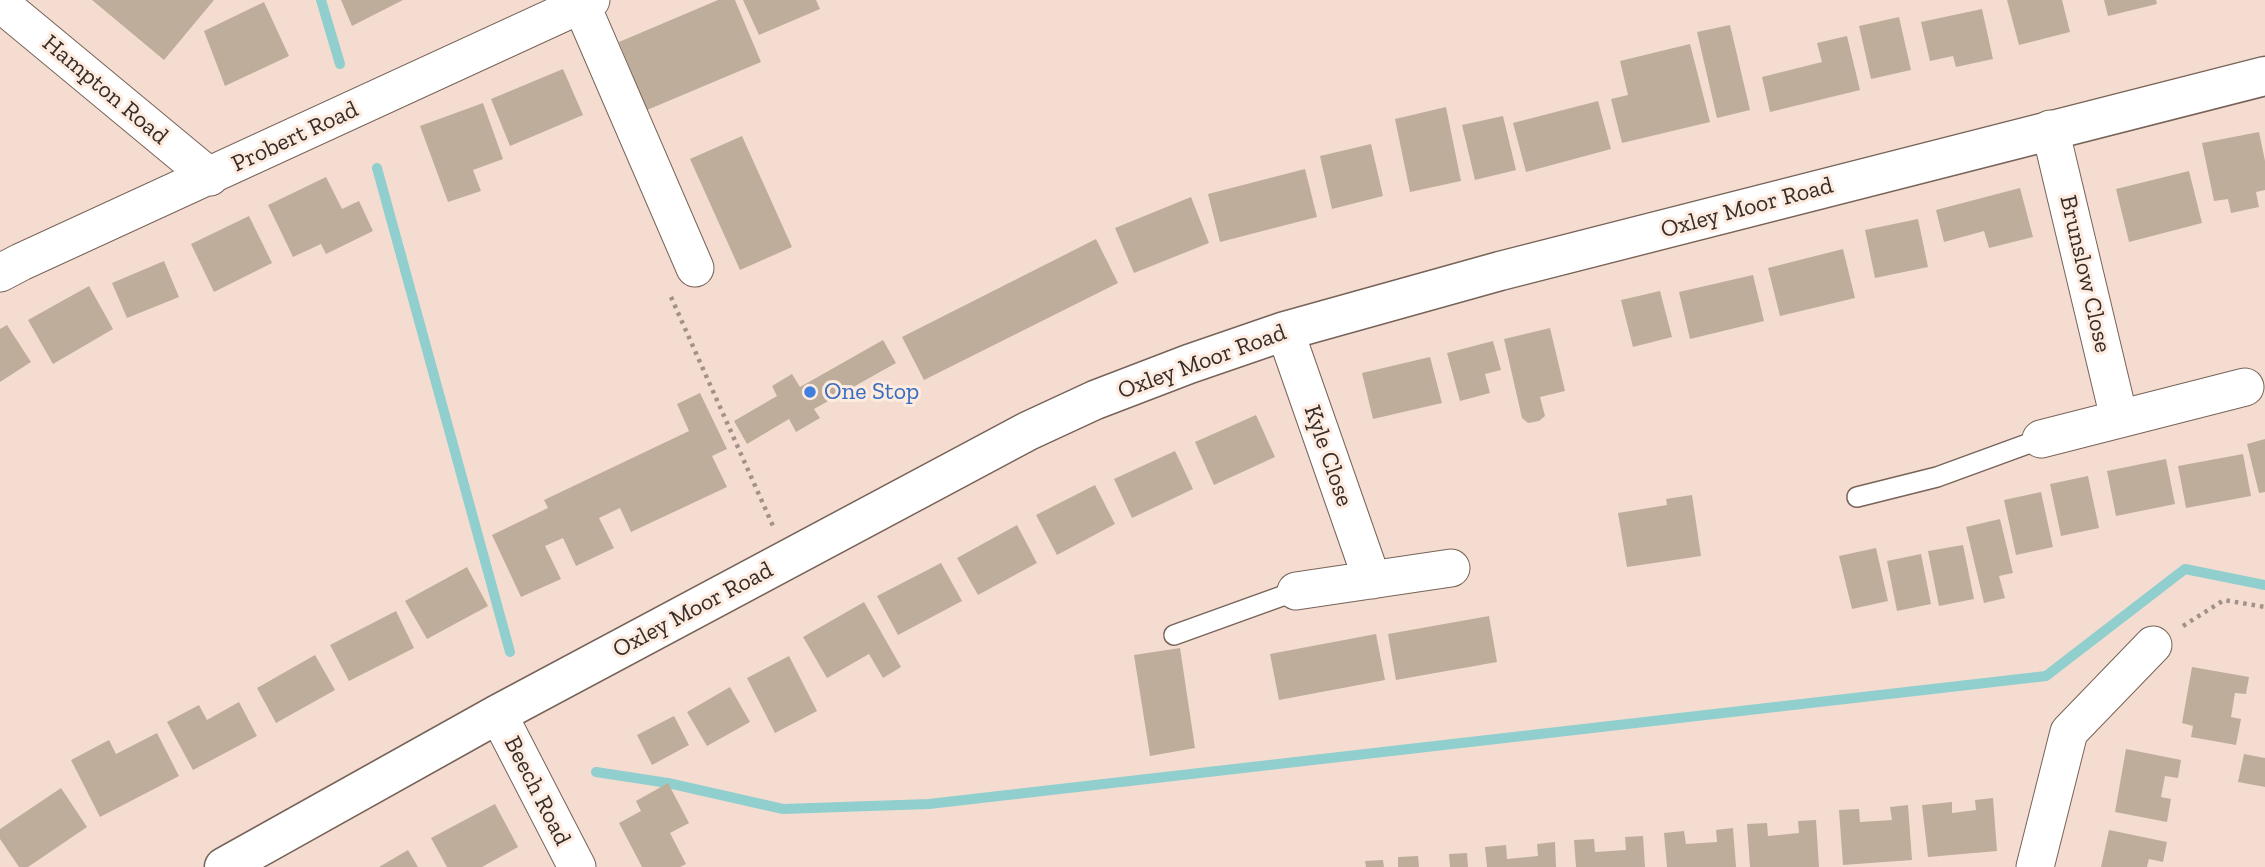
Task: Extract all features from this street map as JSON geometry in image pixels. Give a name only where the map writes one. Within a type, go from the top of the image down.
[{"type":"street","name":"Probert Road","points":[[0,273],[586,2]]},
{"type":"street","points":[[586,2],[695,268]]},
{"type":"street","name":"Hampton Road","points":[[0,3],[210,177]]},
{"type":"street","name":"Oxley Moor Road","points":[[224,867],[498,714],[1028,430],[1118,391],[1285,331],[1500,271],[2265,76]]},
{"type":"street","name":"Brunslow Close","points":[[2050,129],[2119,418]]},
{"type":"street","name":"Kyle Close","points":[[1285,331],[1372,580]]},
{"type":"street","points":[[2040,439],[2245,387]]},
{"type":"street","points":[[1296,591],[1451,568]]},
{"type":"street","points":[[2035,867],[2069,732],[2153,645]]},
{"type":"street","name":"Beech Road","points":[[498,714],[577,867]]},
{"type":"lane","points":[[1857,496],[1937,477],[2040,439]]},
{"type":"lane","points":[[1174,635],[1296,591]]},
{"type":"path","points":[[2153,645],[2224,600],[2265,607]]},
{"type":"building","points":[[92,0],[214,0],[164,60]]},
{"type":"building","points":[[341,0],[403,0],[352,26]]},
{"type":"building","points":[[718,0],[735,0],[761,62],[647,110],[619,42]]},
{"type":"building","points":[[743,0],[816,0],[820,9],[759,35]]},
{"type":"building","points":[[2007,0],[2062,0],[2070,32],[2019,45]]},
{"type":"building","points":[[2104,0],[2156,0],[2157,4],[2108,16]]},
{"type":"building","points":[[264,2],[289,56],[225,86],[204,31]]},
{"type":"building","points":[[1982,9],[1993,59],[1956,67],[1953,56],[1930,61],[1921,22]]},
{"type":"building","points":[[1899,17],[1911,70],[1871,79],[1859,26]]},
{"type":"building","points":[[1730,25],[1750,110],[1717,118],[1697,32]]},
{"type":"building","points":[[1847,36],[1860,90],[1770,112],[1762,77],[1822,62],[1817,43]]},
{"type":"building","points":[[1690,44],[1710,122],[1622,143],[1611,99],[1628,95],[1620,61]]},
{"type":"building","points":[[563,69],[583,115],[510,146],[491,99]]},
{"type":"building","points":[[1598,101],[1611,149],[1526,172],[1513,123]]},
{"type":"building","points":[[483,103],[503,159],[473,170],[481,191],[448,202],[420,126]]},
{"type":"building","points":[[1446,107],[1461,181],[1410,192],[1395,119]]},
{"type":"building","points":[[1503,116],[1516,170],[1475,180],[1462,125]]},
{"type":"building","points":[[2259,132],[2265,161],[2265,190],[2256,192],[2259,207],[2231,213],[2228,199],[2214,201],[2202,143]]},
{"type":"building","points":[[742,136],[792,247],[740,270],[690,159]]},
{"type":"building","points":[[1371,144],[1383,196],[1332,209],[1320,156]]},
{"type":"building","points":[[1305,169],[1317,217],[1220,242],[1208,194]]},
{"type":"building","points":[[2189,171],[2202,223],[2129,242],[2116,189]]},
{"type":"building","points":[[326,177],[342,209],[359,201],[373,231],[326,254],[321,244],[293,257],[268,205]]},
{"type":"building","points":[[2020,188],[2033,237],[1989,248],[1984,231],[1944,242],[1936,210]]},
{"type":"building","points":[[1191,197],[1209,243],[1134,273],[1115,228]]},
{"type":"building","points":[[249,216],[272,263],[214,292],[191,244]]},
{"type":"building","points":[[1918,219],[1928,267],[1875,278],[1865,230]]},
{"type":"building","points":[[1096,239],[1118,283],[924,380],[902,337]]},
{"type":"building","points":[[1843,249],[1855,298],[1780,316],[1768,268]]},
{"type":"building","points":[[164,261],[179,297],[127,318],[112,283]]},
{"type":"building","points":[[1753,275],[1764,321],[1690,339],[1679,292]]},
{"type":"building","points":[[89,286],[113,329],[53,364],[28,320]]},
{"type":"building","points":[[1660,291],[1672,337],[1633,347],[1621,300]]},
{"type":"building","points":[[7,325],[31,362],[0,382],[0,329]]},
{"type":"building","points":[[1550,328],[1565,391],[1540,397],[1545,416],[1539,421],[1528,423],[1522,418],[1504,339]]},
{"type":"building","name":"One Stop","points":[[883,340],[896,363],[814,409],[820,418],[796,432],[789,419],[747,444],[734,421],[777,396],[772,386],[792,374],[800,387]]},
{"type":"building","points":[[1493,341],[1501,370],[1485,374],[1490,393],[1460,401],[1447,353]]},
{"type":"building","points":[[1430,357],[1442,403],[1373,419],[1362,373]]},
{"type":"building","points":[[700,393],[727,449],[712,456],[727,487],[631,532],[620,508],[599,518],[614,548],[576,566],[563,538],[545,546],[561,579],[521,597],[492,535],[548,508],[544,500],[689,431],[677,404]]},
{"type":"building","points":[[1256,415],[1275,457],[1214,485],[1195,442]]},
{"type":"building","points":[[2265,439],[2265,492],[2259,493],[2247,444]]},
{"type":"building","points":[[1175,451],[1193,489],[1132,518],[1114,479]]},
{"type":"building","points":[[2243,454],[2251,496],[2186,508],[2178,466]]},
{"type":"building","points":[[2166,459],[2175,504],[2116,516],[2107,471]]},
{"type":"building","points":[[2088,476],[2099,528],[2061,536],[2050,484]]},
{"type":"building","points":[[1095,485],[1115,524],[1057,555],[1036,515]]},
{"type":"building","points":[[2041,492],[2053,547],[2016,555],[2004,500]]},
{"type":"building","points":[[1692,495],[1701,556],[1627,567],[1618,513],[1667,505],[1666,499]]},
{"type":"building","points":[[2000,519],[2013,573],[1999,576],[2005,598],[1984,603],[1966,527]]},
{"type":"building","points":[[1017,525],[1037,563],[978,595],[957,558]]},
{"type":"building","points":[[1963,545],[1974,599],[1939,606],[1928,551]]},
{"type":"building","points":[[1876,548],[1888,601],[1852,609],[1839,556]]},
{"type":"building","points":[[1921,554],[1931,604],[1897,611],[1887,561]]},
{"type":"building","points":[[941,563],[962,601],[898,635],[877,596]]},
{"type":"building","points":[[467,567],[488,606],[427,639],[405,601]]},
{"type":"building","points":[[864,602],[901,667],[883,678],[869,654],[827,678],[803,637]]},
{"type":"building","points":[[396,611],[414,648],[349,681],[330,645]]},
{"type":"building","points":[[1489,616],[1497,662],[1396,680],[1388,634]]},
{"type":"building","points":[[1376,634],[1385,680],[1279,700],[1270,654]]},
{"type":"building","points":[[1180,648],[1195,748],[1150,756],[1134,655]]},
{"type":"building","points":[[315,655],[335,690],[276,723],[257,688]]},
{"type":"building","points":[[789,656],[817,711],[775,733],[747,678]]},
{"type":"building","points":[[2192,667],[2249,677],[2246,694],[2235,693],[2231,717],[2241,719],[2236,745],[2191,737],[2193,726],[2182,723]]},
{"type":"building","points":[[730,687],[750,722],[707,746],[687,712]]},
{"type":"building","points":[[239,702],[257,736],[193,770],[167,722],[199,705],[207,720]]},
{"type":"building","points":[[674,716],[689,745],[652,765],[637,735]]},
{"type":"building","points":[[157,733],[179,776],[100,817],[71,760],[109,740],[116,754]]},
{"type":"building","points":[[2126,749],[2181,760],[2178,778],[2165,776],[2161,797],[2171,799],[2167,822],[2115,812]]},
{"type":"building","points":[[2244,754],[2265,758],[2265,787],[2238,782]]},
{"type":"building","points":[[668,783],[689,823],[670,833],[686,864],[680,867],[642,867],[619,823],[641,811],[636,801]]},
{"type":"building","points":[[61,788],[87,827],[28,867],[19,867],[0,839],[0,829]]},
{"type":"building","points":[[1993,798],[1997,851],[1928,857],[1922,805],[1952,802],[1952,813],[1976,810],[1975,800]]},
{"type":"building","points":[[495,804],[518,847],[482,867],[447,867],[431,838]]},
{"type":"building","points":[[1908,805],[1912,860],[1843,865],[1839,810],[1859,809],[1860,822],[1892,820],[1890,807]]},
{"type":"building","points":[[1816,820],[1819,867],[1750,867],[1747,824],[1767,823],[1768,836],[1799,833],[1798,821]]},
{"type":"building","points":[[1733,828],[1736,867],[1667,867],[1664,833],[1684,831],[1686,844],[1717,842],[1716,830]]},
{"type":"building","points":[[2109,830],[2167,842],[2163,862],[2149,859],[2147,867],[2101,867]]},
{"type":"building","points":[[1643,836],[1645,867],[1576,867],[1574,840],[1594,839],[1595,852],[1626,850],[1625,837]]},
{"type":"building","points":[[1555,842],[1556,867],[1487,867],[1485,847],[1506,845],[1507,859],[1538,856],[1537,844]]},
{"type":"building","points":[[408,850],[418,867],[379,867]]},
{"type":"building","points":[[1467,853],[1468,867],[1450,867],[1449,854]]},
{"type":"building","points":[[1418,856],[1419,867],[1398,867],[1398,857]]},
{"type":"building","points":[[1383,860],[1384,867],[1366,867],[1365,861]]},
{"type":"waterway","points":[[321,0],[340,64]]},
{"type":"waterway","points":[[377,168],[510,652]]},
{"type":"waterway","points":[[596,772],[668,783],[783,809],[929,804],[2046,676],[2185,569],[2265,585]]},
{"type":"place","name":"One Stop","points":[[810,392]]}]
